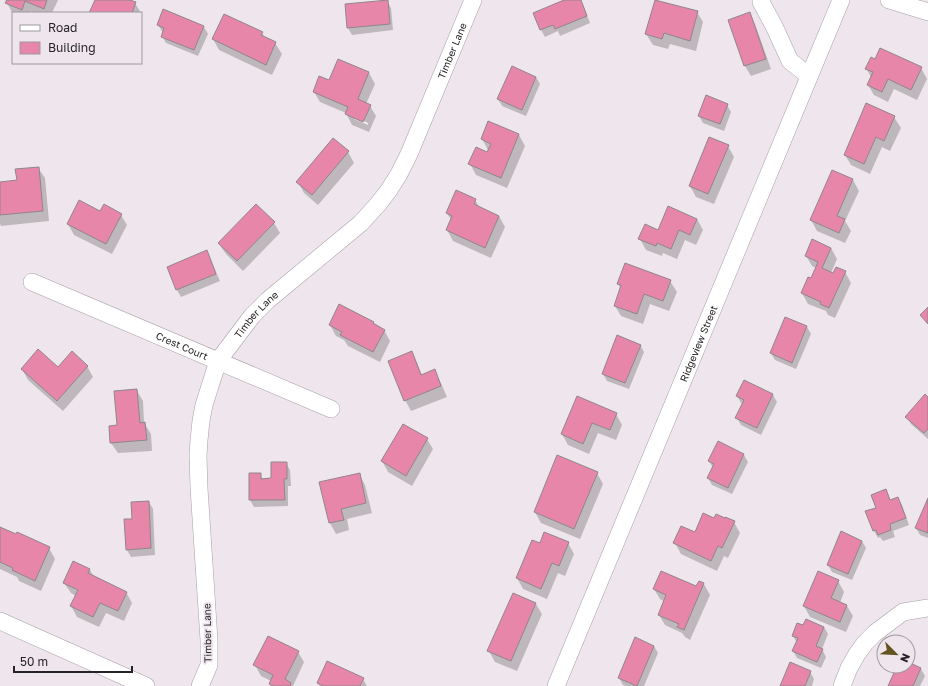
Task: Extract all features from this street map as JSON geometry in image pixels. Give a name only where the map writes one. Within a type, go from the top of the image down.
[{"type":"street","name":"Timber Lane","points":[[200,686],[209,665],[209,640],[198,456],[204,405],[218,361],[252,316],[268,300],[361,223],[379,204],[389,190],[409,154],[473,0]]},
{"type":"street","points":[[761,0],[790,61],[809,76]]},
{"type":"street","name":"Ridgeview Street","points":[[556,686],[841,0]]},
{"type":"street","points":[[888,0],[928,12]]},
{"type":"street","name":"Crest Court","points":[[32,282],[332,409]]},
{"type":"street","points":[[842,686],[857,654],[875,633],[903,612],[928,608]]},
{"type":"street","points":[[0,621],[146,686]]},
{"type":"building","points":[[7,0],[47,0],[44,9],[25,1],[22,10],[5,3]]},
{"type":"building","points":[[95,0],[130,0],[136,2],[132,12],[89,12]]},
{"type":"building","points":[[388,0],[390,24],[347,28],[345,4]]},
{"type":"building","points":[[564,0],[581,0],[587,16],[555,29],[553,25],[540,30],[533,13]]},
{"type":"building","points":[[655,0],[698,11],[690,41],[664,33],[662,39],[645,34]]},
{"type":"building","points":[[163,9],[204,26],[194,50],[161,37],[164,28],[157,25]]},
{"type":"building","points":[[750,12],[766,59],[744,66],[728,20]]},
{"type":"building","points":[[224,14],[263,32],[261,35],[276,42],[266,65],[212,39]]},
{"type":"building","points":[[880,48],[922,67],[911,90],[888,79],[882,92],[867,85],[873,72],[865,69],[871,57],[875,59]]},
{"type":"building","points":[[338,59],[369,72],[358,99],[371,105],[363,122],[345,114],[348,107],[313,92],[319,76],[329,80]]},
{"type":"building","points":[[512,66],[536,77],[522,110],[497,99]]},
{"type":"building","points":[[706,95],[728,104],[720,124],[698,116]]},
{"type":"building","points":[[866,103],[895,116],[884,141],[876,137],[864,164],[844,155]]},
{"type":"building","points":[[488,121],[519,134],[501,178],[468,164],[476,147],[487,152],[491,144],[481,139]]},
{"type":"building","points":[[709,137],[729,145],[708,194],[689,186]]},
{"type":"building","points":[[333,138],[349,151],[312,195],[296,182]]},
{"type":"building","points":[[39,167],[43,211],[0,215],[0,182],[17,180],[15,169]]},
{"type":"building","points":[[832,170],[853,179],[837,216],[845,219],[839,233],[810,220]]},
{"type":"building","points":[[456,190],[476,199],[474,204],[499,216],[485,248],[446,230],[452,216],[446,213]]},
{"type":"building","points":[[79,200],[100,211],[104,204],[122,214],[106,244],[67,224]]},
{"type":"building","points":[[256,204],[275,222],[237,261],[218,243]]},
{"type":"building","points":[[668,206],[697,219],[690,235],[679,230],[671,249],[657,243],[656,246],[638,239],[645,224],[658,230]]},
{"type":"building","points":[[812,239],[831,248],[822,268],[833,273],[836,267],[846,271],[829,308],[820,304],[821,302],[801,293],[808,277],[811,278],[818,262],[805,256]]},
{"type":"building","points":[[207,250],[216,274],[176,290],[167,267]]},
{"type":"building","points":[[625,263],[671,280],[663,301],[644,294],[637,314],[614,306],[621,285],[617,284]]},
{"type":"building","points":[[339,304],[374,322],[373,323],[385,330],[373,352],[340,335],[342,332],[329,325]]},
{"type":"building","points":[[928,307],[928,324],[920,315]]},
{"type":"building","points":[[785,317],[807,326],[792,363],[770,353]]},
{"type":"building","points":[[617,335],[641,345],[625,383],[602,374]]},
{"type":"building","points":[[38,349],[58,367],[72,351],[88,366],[57,401],[21,369]]},
{"type":"building","points":[[412,351],[421,375],[435,369],[441,386],[404,401],[388,361]]},
{"type":"building","points":[[744,380],[773,394],[757,428],[735,418],[744,400],[736,396]]},
{"type":"building","points":[[137,389],[140,423],[145,422],[147,440],[110,443],[109,426],[117,425],[114,391]]},
{"type":"building","points":[[925,394],[928,397],[928,429],[924,433],[905,417]]},
{"type":"building","points":[[577,396],[617,413],[610,430],[592,423],[583,444],[561,434]]},
{"type":"building","points":[[403,424],[428,438],[406,476],[381,461]]},
{"type":"building","points":[[718,441],[744,454],[728,488],[707,478],[714,464],[708,461]]},
{"type":"building","points":[[557,455],[598,472],[574,529],[534,512]]},
{"type":"building","points":[[271,462],[287,462],[287,479],[284,479],[285,500],[249,500],[249,473],[261,473],[261,479],[271,478]]},
{"type":"building","points":[[360,473],[366,503],[341,509],[344,520],[329,523],[319,482]]},
{"type":"building","points":[[886,489],[890,500],[898,497],[906,518],[890,524],[891,530],[878,535],[876,530],[873,531],[865,511],[876,508],[871,495]]},
{"type":"building","points":[[928,498],[928,533],[915,528]]},
{"type":"building","points":[[149,501],[151,548],[126,550],[124,519],[132,519],[131,502]]},
{"type":"building","points":[[703,513],[714,518],[716,514],[735,521],[722,548],[718,546],[711,561],[673,543],[681,526],[695,532]]},
{"type":"building","points":[[0,527],[16,534],[17,532],[50,547],[35,581],[12,570],[13,568],[0,562]]},
{"type":"building","points":[[841,531],[862,541],[848,574],[827,565]]},
{"type":"building","points":[[544,532],[569,542],[559,566],[552,563],[541,589],[516,578],[532,540],[540,543]]},
{"type":"building","points":[[73,561],[90,569],[88,573],[127,592],[118,611],[100,603],[93,617],[70,606],[78,590],[63,583]]},
{"type":"building","points":[[661,571],[696,586],[699,581],[704,583],[684,630],[677,627],[679,624],[658,615],[666,595],[653,589]]},
{"type":"building","points":[[818,571],[839,580],[831,598],[847,605],[840,622],[803,606]]},
{"type":"building","points":[[513,593],[536,603],[511,661],[487,651]]},
{"type":"building","points":[[806,619],[824,627],[816,646],[823,649],[817,662],[792,651],[798,638],[792,636],[797,623],[803,625]]},
{"type":"building","points":[[268,636],[299,651],[285,679],[291,683],[290,686],[273,686],[269,684],[273,675],[253,665]]},
{"type":"building","points":[[635,637],[654,646],[637,686],[618,678]]},
{"type":"building","points":[[327,661],[364,678],[360,686],[323,686],[317,683]]},
{"type":"building","points":[[790,662],[811,671],[805,686],[780,686]]},
{"type":"building","points":[[916,666],[921,668],[913,686],[888,686],[893,674],[916,674]]}]
